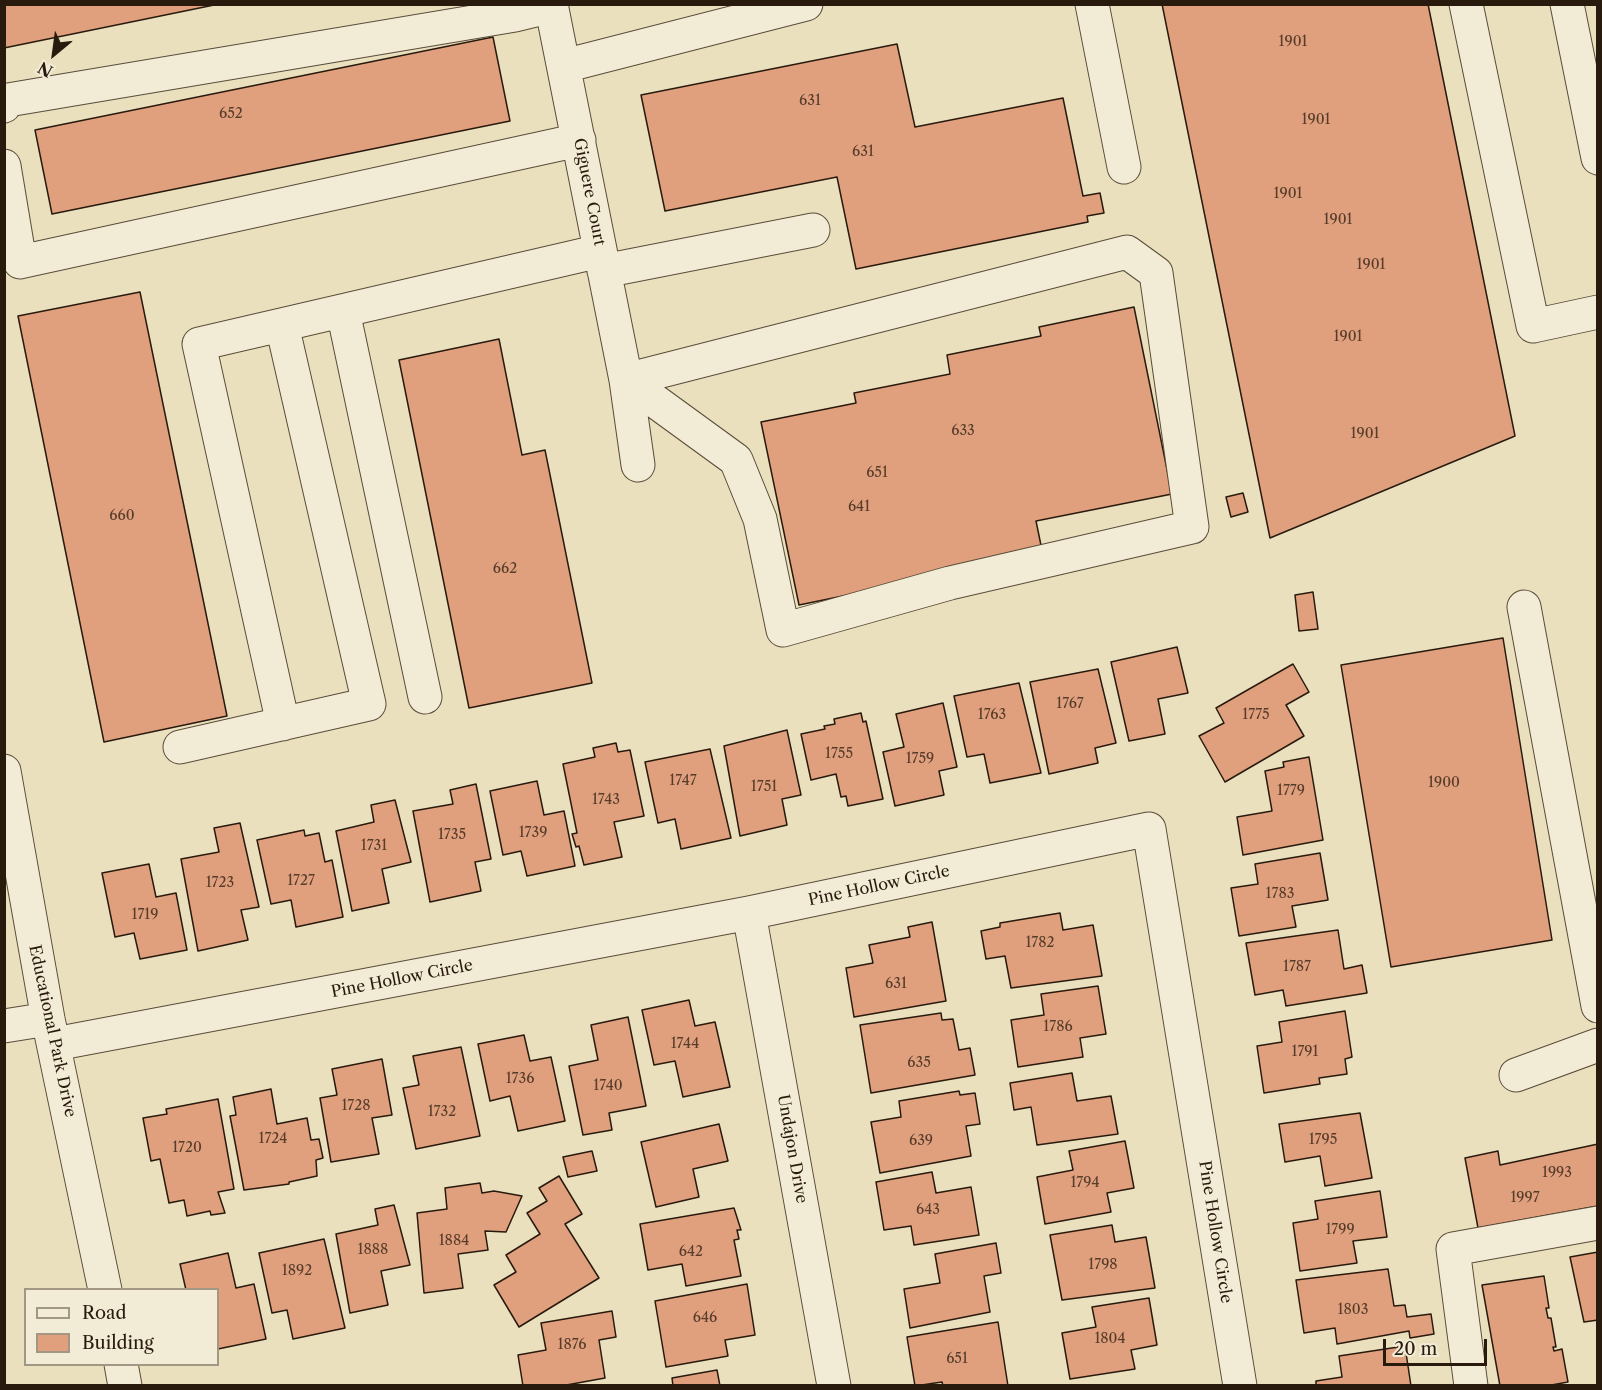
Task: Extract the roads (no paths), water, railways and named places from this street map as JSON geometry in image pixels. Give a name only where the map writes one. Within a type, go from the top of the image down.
[{"type":"street","points":[[564,66],[806,4]]},
{"type":"street","points":[[1092,4],[1124,166]]},
{"type":"street","points":[[1466,4],[1533,326],[1598,312]]},
{"type":"street","points":[[1567,4],[1598,158]]},
{"type":"street","points":[[4,106],[8,100],[515,15],[551,5]]},
{"type":"street","name":"Giguere Court","points":[[551,5],[626,380],[638,465]]},
{"type":"street","points":[[4,166],[20,262],[579,140]]},
{"type":"street","points":[[283,724],[199,344],[343,311],[602,261],[813,230]]},
{"type":"street","points":[[1126,252],[1156,273],[1192,527],[950,584],[783,630],[760,519],[736,460],[626,380],[1126,252]]},
{"type":"street","points":[[343,311],[425,697]]},
{"type":"street","points":[[180,747],[369,704],[282,325]]},
{"type":"street","points":[[1524,607],[1598,1006]]},
{"type":"street","name":"Educational Park Drive","points":[[4,771],[51,1031],[105,1288]]},
{"type":"street","name":"Pine Hollow Circle","points":[[4,1026],[51,1031],[749,913],[1149,829],[1240,1386]]},
{"type":"street","name":"Undajon Drive","points":[[749,913],[834,1386]]},
{"type":"street","points":[[1516,1075],[1598,1045]]},
{"type":"street","points":[[1471,1386],[1453,1249],[1598,1223]]},
{"type":"street","points":[[121,1366],[125,1386]]}]
